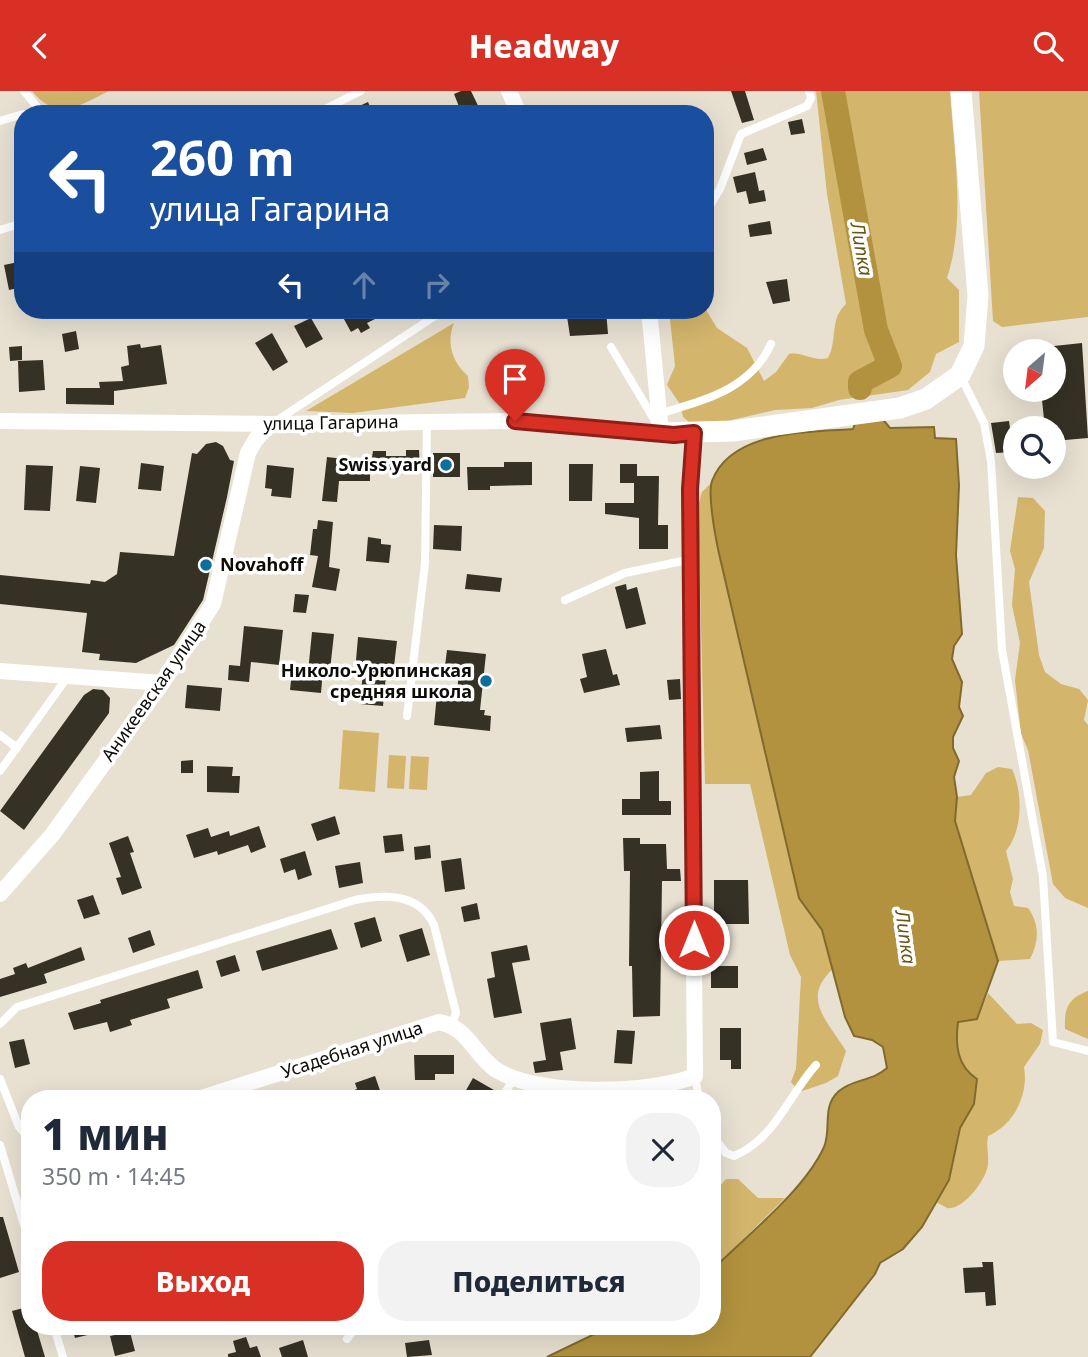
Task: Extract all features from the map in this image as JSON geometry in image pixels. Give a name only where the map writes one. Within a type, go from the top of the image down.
[{"type":"street","points":[[652,319],[660,424],[694,433],[900,408],[926,399],[960,375],[974,347],[978,296],[961,91]]},
{"type":"street","name":"улица Гагарина","points":[[0,421],[271,425],[515,421],[660,424]]},
{"type":"street","name":"Аникеевская улица","points":[[0,894],[52,835],[162,683],[213,604],[248,453],[256,439],[271,425]]},
{"type":"street","points":[[452,1024],[492,1067],[513,1080],[537,1086],[644,1089],[675,1084],[695,1076],[690,489],[694,433]]},
{"type":"street","points":[[0,671],[162,683]]},
{"type":"street","name":"Усадебная улица","points":[[226,1090],[439,1022],[452,1024]]},
{"type":"lane","points":[[24,91],[35,105]]},
{"type":"lane","points":[[333,105],[360,91]]},
{"type":"lane","points":[[714,199],[741,134],[807,106],[811,98],[809,91]]},
{"type":"lane","points":[[271,425],[430,319]]},
{"type":"lane","points":[[611,348],[660,424],[744,381],[764,361],[771,344]]},
{"type":"lane","points":[[960,375],[984,423],[991,461],[1002,650],[1043,877],[1053,1042],[1088,1051]]},
{"type":"lane","points":[[407,716],[425,563],[427,422]]},
{"type":"lane","points":[[565,600],[625,573],[692,559]]},
{"type":"lane","points":[[0,771],[69,675]]},
{"type":"lane","points":[[0,735],[17,748]]},
{"type":"lane","points":[[0,1024],[17,1007],[355,900],[399,896],[429,913],[434,925],[456,1013],[452,1024]]},
{"type":"lane","points":[[721,1147],[726,1153],[734,1156],[747,1150],[769,1131],[816,1065]]},
{"type":"lane","points":[[695,1076],[697,1090]]},
{"type":"lane","points":[[0,1079],[21,1129]]},
{"type":"lane","points":[[507,1090],[513,1080]]},
{"type":"lane","points":[[0,1145],[21,1215]]},
{"type":"lane","points":[[56,1335],[63,1357]]},
{"type":"lane","points":[[347,1339],[350,1335]]},
{"type":"shaded area","points":[[32,91],[109,91],[80,105],[48,105]]},
{"type":"shaded area","points":[[816,91],[950,91],[957,209],[953,256],[947,278],[959,290],[959,342],[936,354],[930,372],[908,390],[839,400],[812,408],[775,410],[710,425],[689,422],[683,417],[680,404],[667,385],[675,366],[670,319],[712,319],[717,328],[747,348],[764,381],[776,372],[789,354],[828,358],[837,316],[846,304],[827,194]]},
{"type":"shaded area","points":[[979,91],[1088,91],[1088,317],[1002,327],[993,321]]},
{"type":"shaded area","points":[[454,323],[452,352],[458,365],[468,376],[469,387],[465,398],[353,413],[306,411]]},
{"type":"shaded area","points":[[712,482],[714,528],[721,562],[799,898],[822,930],[834,968],[819,989],[820,1009],[846,1051],[838,1076],[799,1092],[791,1082],[796,1069],[801,977],[790,955],[750,784],[705,784],[698,506],[702,492]]},
{"type":"shaded area","points":[[1018,497],[1033,498],[1045,511],[1044,548],[1029,582],[1039,655],[1045,672],[1061,684],[1079,689],[1088,700],[1084,720],[1088,725],[1088,908],[1065,898],[1053,884],[1028,750],[1021,734],[1015,680],[1020,643],[1012,605],[1015,569],[1010,551]]},
{"type":"shaded area","points":[[343,730],[379,733],[375,792],[339,789]]},
{"type":"shaded area","points":[[389,755],[406,756],[404,789],[387,788]]},
{"type":"shaded area","points":[[411,756],[429,757],[427,790],[409,789]]},
{"type":"shaded area","points":[[998,767],[1012,769],[1018,789],[1020,811],[1016,833],[1006,851],[1013,879],[1010,892],[1014,906],[1028,908],[1035,920],[1036,940],[1030,959],[998,961],[955,821],[957,797],[971,795],[986,773]]},
{"type":"shaded area","points":[[1088,991],[1088,1039],[1065,1029],[1065,1022],[1069,1005],[1076,997]]},
{"type":"shaded area","points":[[988,993],[1017,1024],[1031,1023],[1043,1030],[1040,1044],[1024,1067],[1024,1088],[1018,1107],[1005,1124],[988,1136],[988,1164],[983,1178],[973,1193],[960,1205],[947,1208],[936,1202],[949,1180],[960,1128],[974,1103],[957,1043],[958,1022],[977,1019]]},
{"type":"shaded area","points":[[726,1179],[738,1179],[758,1198],[785,1198],[721,1261],[721,1185]]},
{"type":"water","points":[[880,416],[890,428],[934,427],[935,438],[956,439],[959,485],[956,555],[962,634],[954,646],[952,659],[962,682],[959,707],[963,716],[953,737],[953,748],[959,761],[954,777],[957,797],[955,821],[998,961],[977,1019],[958,1022],[957,1039],[961,1061],[977,1079],[974,1104],[960,1128],[949,1180],[922,1227],[903,1249],[880,1263],[875,1274],[810,1357],[547,1357],[592,1335],[721,1335],[721,1262],[774,1212],[815,1163],[826,1140],[830,1104],[839,1091],[887,1068],[883,1047],[872,1040],[854,1036],[845,1017],[822,930],[799,898],[719,555],[711,498],[712,481],[722,464],[736,452],[754,443],[794,433],[853,429],[857,418]]},
{"type":"building","points":[[471,91],[478,105],[458,105],[454,94]]},
{"type":"building","points":[[731,91],[745,91],[754,120],[742,123]]},
{"type":"building","points":[[802,119],[805,133],[791,135],[788,122]]},
{"type":"building","points":[[763,148],[767,160],[747,165],[744,153]]},
{"type":"building","points":[[755,172],[759,191],[764,190],[766,201],[749,204],[746,191],[737,193],[733,177]]},
{"type":"building","points":[[770,221],[772,234],[750,237],[748,225]]},
{"type":"building","points":[[14,263],[14,289],[9,290],[4,265]]},
{"type":"building","points":[[787,279],[790,301],[773,304],[766,282]]},
{"type":"building","points":[[312,319],[323,339],[306,348],[294,326]]},
{"type":"building","points":[[344,319],[375,319],[367,323],[370,328],[361,333],[358,328],[351,332]]},
{"type":"building","points":[[567,319],[607,319],[608,334],[570,336]]},
{"type":"building","points":[[76,331],[79,349],[65,352],[62,334]]},
{"type":"building","points":[[272,333],[288,362],[273,371],[255,343]]},
{"type":"building","points":[[1082,343],[1088,438],[1066,440],[1066,416],[1044,416],[1042,403],[1066,403],[1066,345]]},
{"type":"building","points":[[140,344],[141,348],[161,345],[167,384],[114,391],[114,405],[66,404],[66,388],[100,388],[99,382],[123,381],[121,367],[129,365],[127,346]]},
{"type":"building","points":[[22,346],[22,360],[10,361],[9,347]]},
{"type":"building","points":[[43,360],[45,390],[19,392],[18,361]]},
{"type":"building","points":[[1003,422],[1003,453],[996,453],[991,423]]},
{"type":"building","points":[[216,442],[223,446],[230,460],[234,461],[227,497],[203,600],[174,645],[136,663],[99,660],[100,654],[82,652],[87,613],[0,604],[0,575],[90,584],[91,580],[105,582],[117,574],[120,552],[174,556],[192,453],[197,454],[206,444]]},
{"type":"building","points":[[406,450],[419,450],[420,470],[370,471],[373,451],[386,451],[386,456],[406,456]]},
{"type":"building","name":"Swiss yard","points":[[433,453],[460,453],[460,477],[433,477]]},
{"type":"building","points":[[327,457],[344,459],[344,462],[370,461],[370,481],[339,481],[337,502],[322,501]]},
{"type":"building","points":[[504,462],[532,462],[532,485],[490,486],[490,490],[468,490],[467,467],[504,467]]},
{"type":"building","points":[[141,463],[164,466],[161,491],[138,489]]},
{"type":"building","points":[[569,464],[593,464],[592,501],[569,501]]},
{"type":"building","points":[[620,464],[637,464],[637,476],[659,476],[658,525],[668,525],[668,549],[639,549],[639,518],[605,514],[605,503],[634,503],[634,483],[620,483]]},
{"type":"building","points":[[26,465],[53,466],[50,511],[24,510]]},
{"type":"building","points":[[267,465],[294,468],[291,498],[271,496],[272,489],[265,488]]},
{"type":"building","points":[[80,466],[100,468],[96,503],[76,501]]},
{"type":"building","points":[[318,520],[333,522],[329,567],[340,569],[336,591],[312,587],[318,556],[310,555],[313,529],[317,529]]},
{"type":"building","points":[[434,525],[462,526],[461,551],[433,549]]},
{"type":"building","points":[[368,537],[381,539],[381,544],[391,545],[389,563],[366,561]]},
{"type":"building","points":[[467,574],[502,578],[500,592],[465,589]]},
{"type":"building","points":[[626,584],[627,590],[637,587],[646,624],[626,629],[615,587]]},
{"type":"building","points":[[295,594],[309,595],[306,613],[293,612]]},
{"type":"building","points":[[244,626],[283,630],[279,665],[251,662],[249,682],[228,680],[229,665],[240,666]]},
{"type":"building","points":[[312,632],[334,634],[330,670],[323,669],[321,693],[290,690],[292,671],[308,672]]},
{"type":"building","points":[[358,637],[397,641],[393,675],[386,675],[383,706],[360,704],[363,672],[355,672]]},
{"type":"building","points":[[606,649],[613,675],[617,674],[620,685],[584,693],[580,679],[587,677],[582,654]]},
{"type":"building","points":[[447,650],[486,654],[480,710],[485,710],[484,715],[491,716],[490,731],[434,725],[437,694],[457,696],[459,668],[445,666]]},
{"type":"building","points":[[680,679],[681,699],[669,700],[667,680]]},
{"type":"building","points":[[187,685],[222,688],[220,711],[185,708]]},
{"type":"building","points":[[93,689],[103,690],[110,698],[109,713],[24,830],[0,811],[84,695]]},
{"type":"building","points":[[660,725],[662,739],[627,742],[625,728]]},
{"type":"building","points":[[193,760],[193,773],[181,773],[181,761]]},
{"type":"building","points":[[207,766],[233,767],[232,776],[240,776],[239,793],[207,792]]},
{"type":"building","points":[[659,771],[659,801],[671,801],[671,815],[622,815],[622,799],[640,799],[640,772]]},
{"type":"building","points":[[335,816],[340,834],[317,841],[311,824]]},
{"type":"building","points":[[259,826],[266,847],[251,853],[248,845],[218,855],[217,851],[194,858],[186,835],[208,828],[211,837],[229,831],[230,836]]},
{"type":"building","points":[[402,834],[404,851],[385,853],[383,836]]},
{"type":"building","points":[[128,836],[134,852],[130,853],[142,888],[122,895],[116,878],[121,877],[109,843]]},
{"type":"building","points":[[623,838],[640,838],[640,844],[666,844],[667,869],[680,869],[681,881],[662,881],[660,1016],[633,1017],[632,966],[629,966],[630,871],[624,871]]},
{"type":"building","points":[[430,845],[431,858],[415,860],[414,847]]},
{"type":"building","points":[[305,851],[312,875],[298,880],[295,869],[284,873],[280,859]]},
{"type":"building","points":[[461,858],[465,889],[445,892],[441,861]]},
{"type":"building","points":[[360,862],[363,883],[339,888],[335,866]]},
{"type":"building","points":[[714,880],[748,880],[749,924],[714,924]]},
{"type":"building","points":[[93,895],[100,914],[84,919],[77,900]]},
{"type":"building","points":[[477,903],[480,919],[464,922],[461,907]]},
{"type":"building","points":[[375,917],[382,941],[361,948],[354,923]]},
{"type":"building","points":[[422,928],[430,955],[407,962],[399,935]]},
{"type":"building","points":[[331,929],[338,949],[262,971],[256,951]]},
{"type":"building","points":[[150,930],[155,945],[133,953],[128,938]]},
{"type":"building","points":[[527,945],[530,960],[512,963],[522,1013],[494,1018],[487,979],[495,977],[491,952]]},
{"type":"building","points":[[81,947],[85,960],[44,974],[47,983],[0,997],[0,979],[15,974],[13,968],[26,963],[28,968]]},
{"type":"building","points":[[235,955],[240,971],[221,977],[216,961]]},
{"type":"building","points":[[711,966],[738,966],[738,988],[711,988]]},
{"type":"building","points":[[198,970],[203,988],[167,999],[170,1008],[130,1020],[132,1025],[110,1032],[107,1022],[74,1030],[68,1013],[101,1003],[100,1000]]},
{"type":"building","points":[[571,1018],[576,1049],[560,1052],[563,1070],[535,1073],[533,1062],[546,1060],[540,1023]]},
{"type":"building","points":[[720,1028],[741,1028],[741,1069],[731,1069],[731,1060],[720,1060]]},
{"type":"building","points":[[617,1030],[635,1031],[632,1064],[614,1063]]},
{"type":"building","points":[[24,1039],[30,1064],[15,1068],[9,1042]]},
{"type":"building","points":[[414,1055],[454,1055],[454,1074],[435,1074],[435,1080],[415,1080]]},
{"type":"building","points":[[375,1076],[380,1090],[355,1090],[357,1089],[355,1083]]},
{"type":"building","points":[[473,1078],[494,1090],[466,1090]]},
{"type":"building","points":[[0,1217],[3,1217],[19,1272],[0,1278]]},
{"type":"building","points":[[982,1262],[993,1262],[996,1305],[986,1306],[985,1292],[965,1293],[963,1268],[983,1267]]},
{"type":"building","points":[[21,1309],[21,1335],[38,1335],[45,1357],[25,1357],[12,1311]]},
{"type":"building","points":[[131,1335],[135,1351],[115,1356],[110,1336]]},
{"type":"building","points":[[246,1337],[250,1348],[257,1346],[261,1357],[228,1357],[228,1354],[236,1352],[233,1341]]},
{"type":"building","points":[[303,1340],[308,1357],[282,1357],[279,1348]]},
{"type":"building","points":[[429,1340],[432,1355],[407,1357],[405,1343]]},
{"type":"waterway","name":"Липка","points":[[833,91],[876,330],[890,366],[860,382],[860,388]]},
{"type":"place","name":"Swiss yard","points":[[446,465]]},
{"type":"place","name":"Novahoff","points":[[206,565]]},
{"type":"place","name":"Николо-Урюпинская средняя школа","points":[[486,681]]},
{"type":"route","points":[[515,421],[564,423],[674,435],[694,433],[690,489],[694,940]]}]
